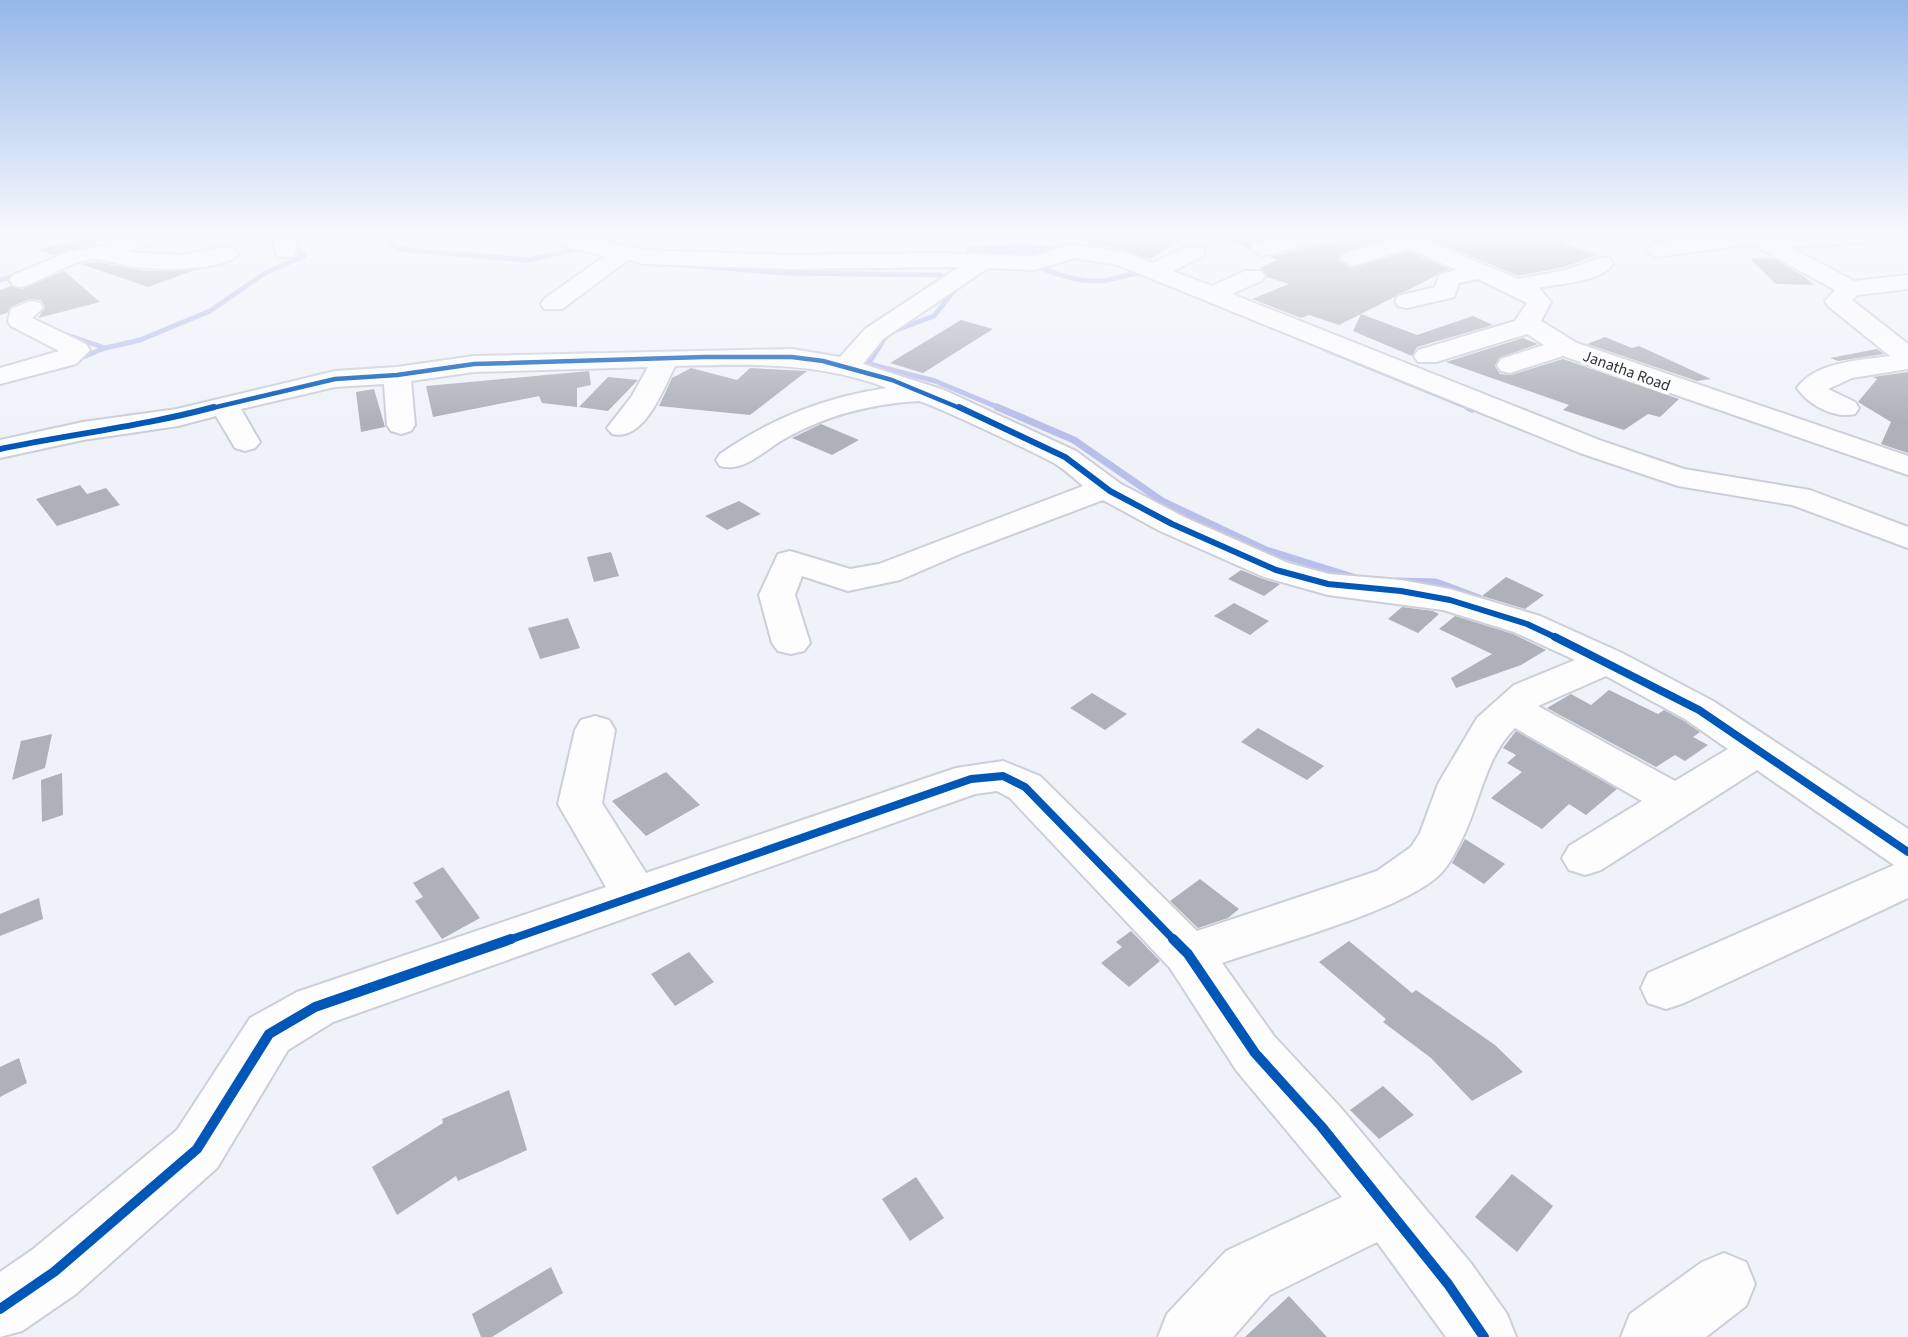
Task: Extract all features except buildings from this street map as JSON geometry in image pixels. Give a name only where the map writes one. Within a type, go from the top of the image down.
[{"type":"street","points":[[553,304],[563,296]]},
{"type":"street","points":[[847,366],[874,334],[931,296]]},
{"type":"street","points":[[1219,296],[1324,342],[1616,456],[1678,477],[1799,497],[1908,538]]},
{"type":"street","points":[[1407,302],[1429,296]]},
{"type":"street","points":[[1427,356],[1530,325],[1527,323],[1539,302],[1534,296]]},
{"type":"street","points":[[1842,296],[1837,301],[1908,359]]},
{"type":"street","points":[[0,376],[67,358],[77,350],[17,316]]},
{"type":"street","name":"Janatha Road","points":[[1530,325],[1563,346],[1908,466]]},
{"type":"street","points":[[1510,365],[1563,346]]},
{"type":"street","points":[[0,449],[27,441],[178,417],[296,386],[335,379],[397,375],[474,364],[792,358],[847,366],[928,393],[1065,457],[1107,488],[1172,524],[1276,570],[1328,584],[1401,591],[1450,600],[1527,624],[1608,662],[1699,710],[1908,852]]},
{"type":"street","points":[[622,428],[645,398],[665,359]]},
{"type":"street","points":[[1845,408],[1819,396],[1811,388],[1820,380],[1837,374],[1908,359]]},
{"type":"street","points":[[397,375],[401,425]]},
{"type":"street","points":[[731,460],[753,443],[822,409],[873,396],[928,393]]},
{"type":"street","points":[[225,405],[245,442]]},
{"type":"street","points":[[791,643],[777,595],[790,561],[848,580],[888,573],[948,547],[1107,488]]},
{"type":"street","points":[[1188,954],[1394,884],[1427,859],[1441,836],[1466,772],[1491,728],[1528,694],[1608,662]]},
{"type":"street","points":[[1512,709],[1676,801]]},
{"type":"street","points":[[596,730],[580,804],[635,896]]},
{"type":"street","points":[[1585,858],[1759,749]]},
{"type":"street","points":[[0,1309],[54,1272],[197,1149],[269,1034],[315,1007],[971,779],[1003,776],[1025,787],[1188,954],[1255,1053],[1321,1126],[1448,1284],[1484,1337]]},
{"type":"street","points":[[1666,988],[1908,878]]},
{"type":"street","points":[[1190,1337],[1248,1273],[1386,1207]]},
{"type":"street","points":[[1653,1337],[1724,1284]]},
{"type":"waterway","points":[[105,348],[140,340],[210,311],[231,296]]},
{"type":"waterway","points":[[869,363],[888,333],[934,316],[950,296]]},
{"type":"waterway","points":[[61,333],[105,348]]},
{"type":"waterway","points":[[73,361],[105,348]]},
{"type":"waterway","points":[[1325,349],[1472,409],[1468,407]]},
{"type":"waterway","points":[[562,355],[595,354]]},
{"type":"waterway","points":[[865,363],[935,381],[1002,409]]},
{"type":"waterway","points":[[997,407],[1074,440],[1162,501],[1266,550],[1356,578]]},
{"type":"waterway","points":[[1397,581],[1436,582],[1479,598]]},
{"type":"cycle path","points":[[0,449],[83,431],[178,417],[296,386],[335,379],[397,375],[474,364],[704,357],[792,357],[823,361],[892,380],[934,396],[1065,457],[1110,491],[1172,524],[1276,570],[1328,584],[1401,591],[1450,600],[1527,624],[1608,661],[1699,710],[1908,852]]},
{"type":"cycle path","points":[[0,1309],[54,1272],[197,1149],[269,1034],[315,1007],[971,779],[1003,776],[1025,787],[1188,954],[1255,1053],[1321,1126],[1448,1284],[1484,1337]]}]
